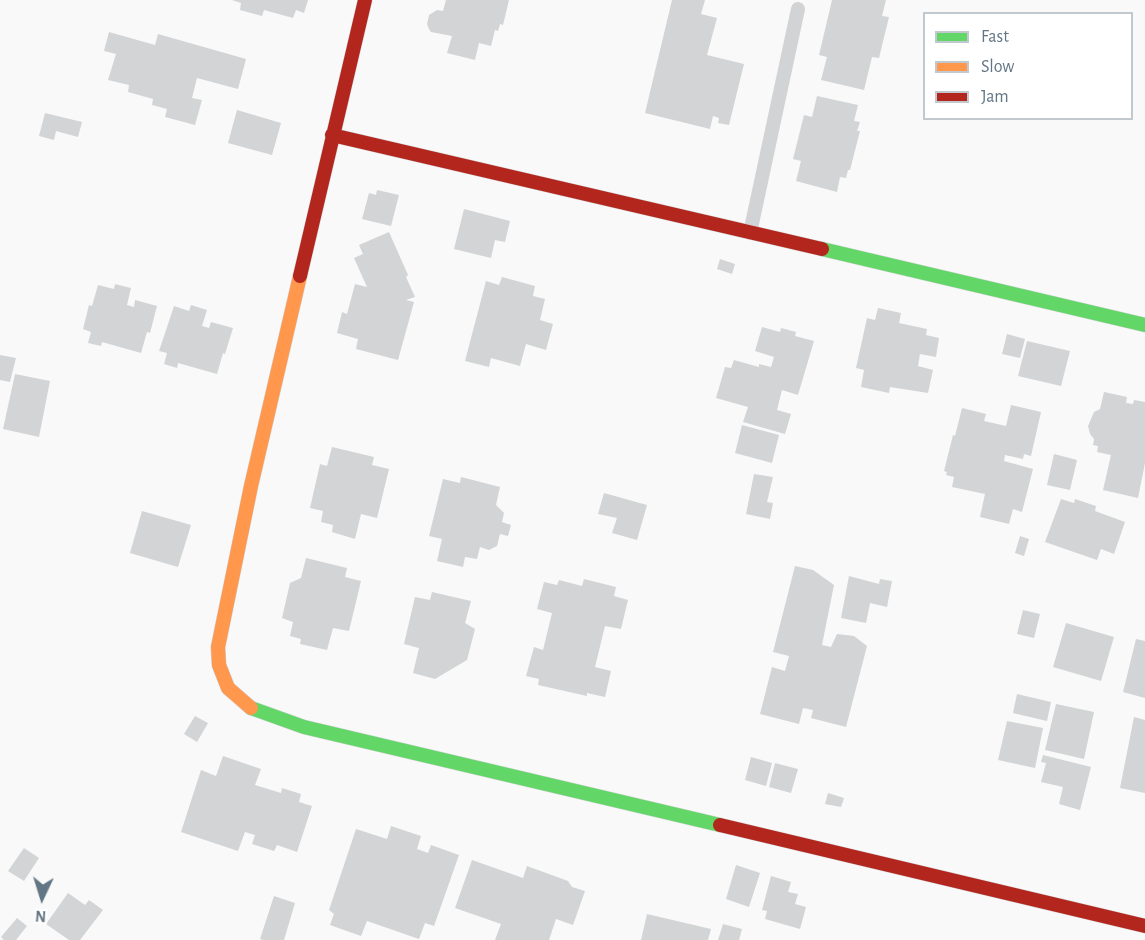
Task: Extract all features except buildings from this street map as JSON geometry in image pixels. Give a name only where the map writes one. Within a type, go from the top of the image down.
[{"type":"street","points":[[365,0],[251,486],[218,647],[219,665],[228,688],[253,710],[304,727],[1145,926]]},
{"type":"street","points":[[332,135],[1145,325]]},
{"type":"lane","points":[[750,233],[798,9]]},
{"type":"traffic: fast","points":[[822,249],[1145,325]]},
{"type":"traffic: fast","points":[[251,708],[304,727],[720,825]]},
{"type":"traffic: slow","points":[[251,708],[228,688],[219,665],[218,647],[251,486],[300,276]]},
{"type":"traffic: jam","points":[[300,276],[365,0]]},
{"type":"traffic: jam","points":[[332,135],[822,249]]},
{"type":"traffic: jam","points":[[720,825],[1145,926]]}]
